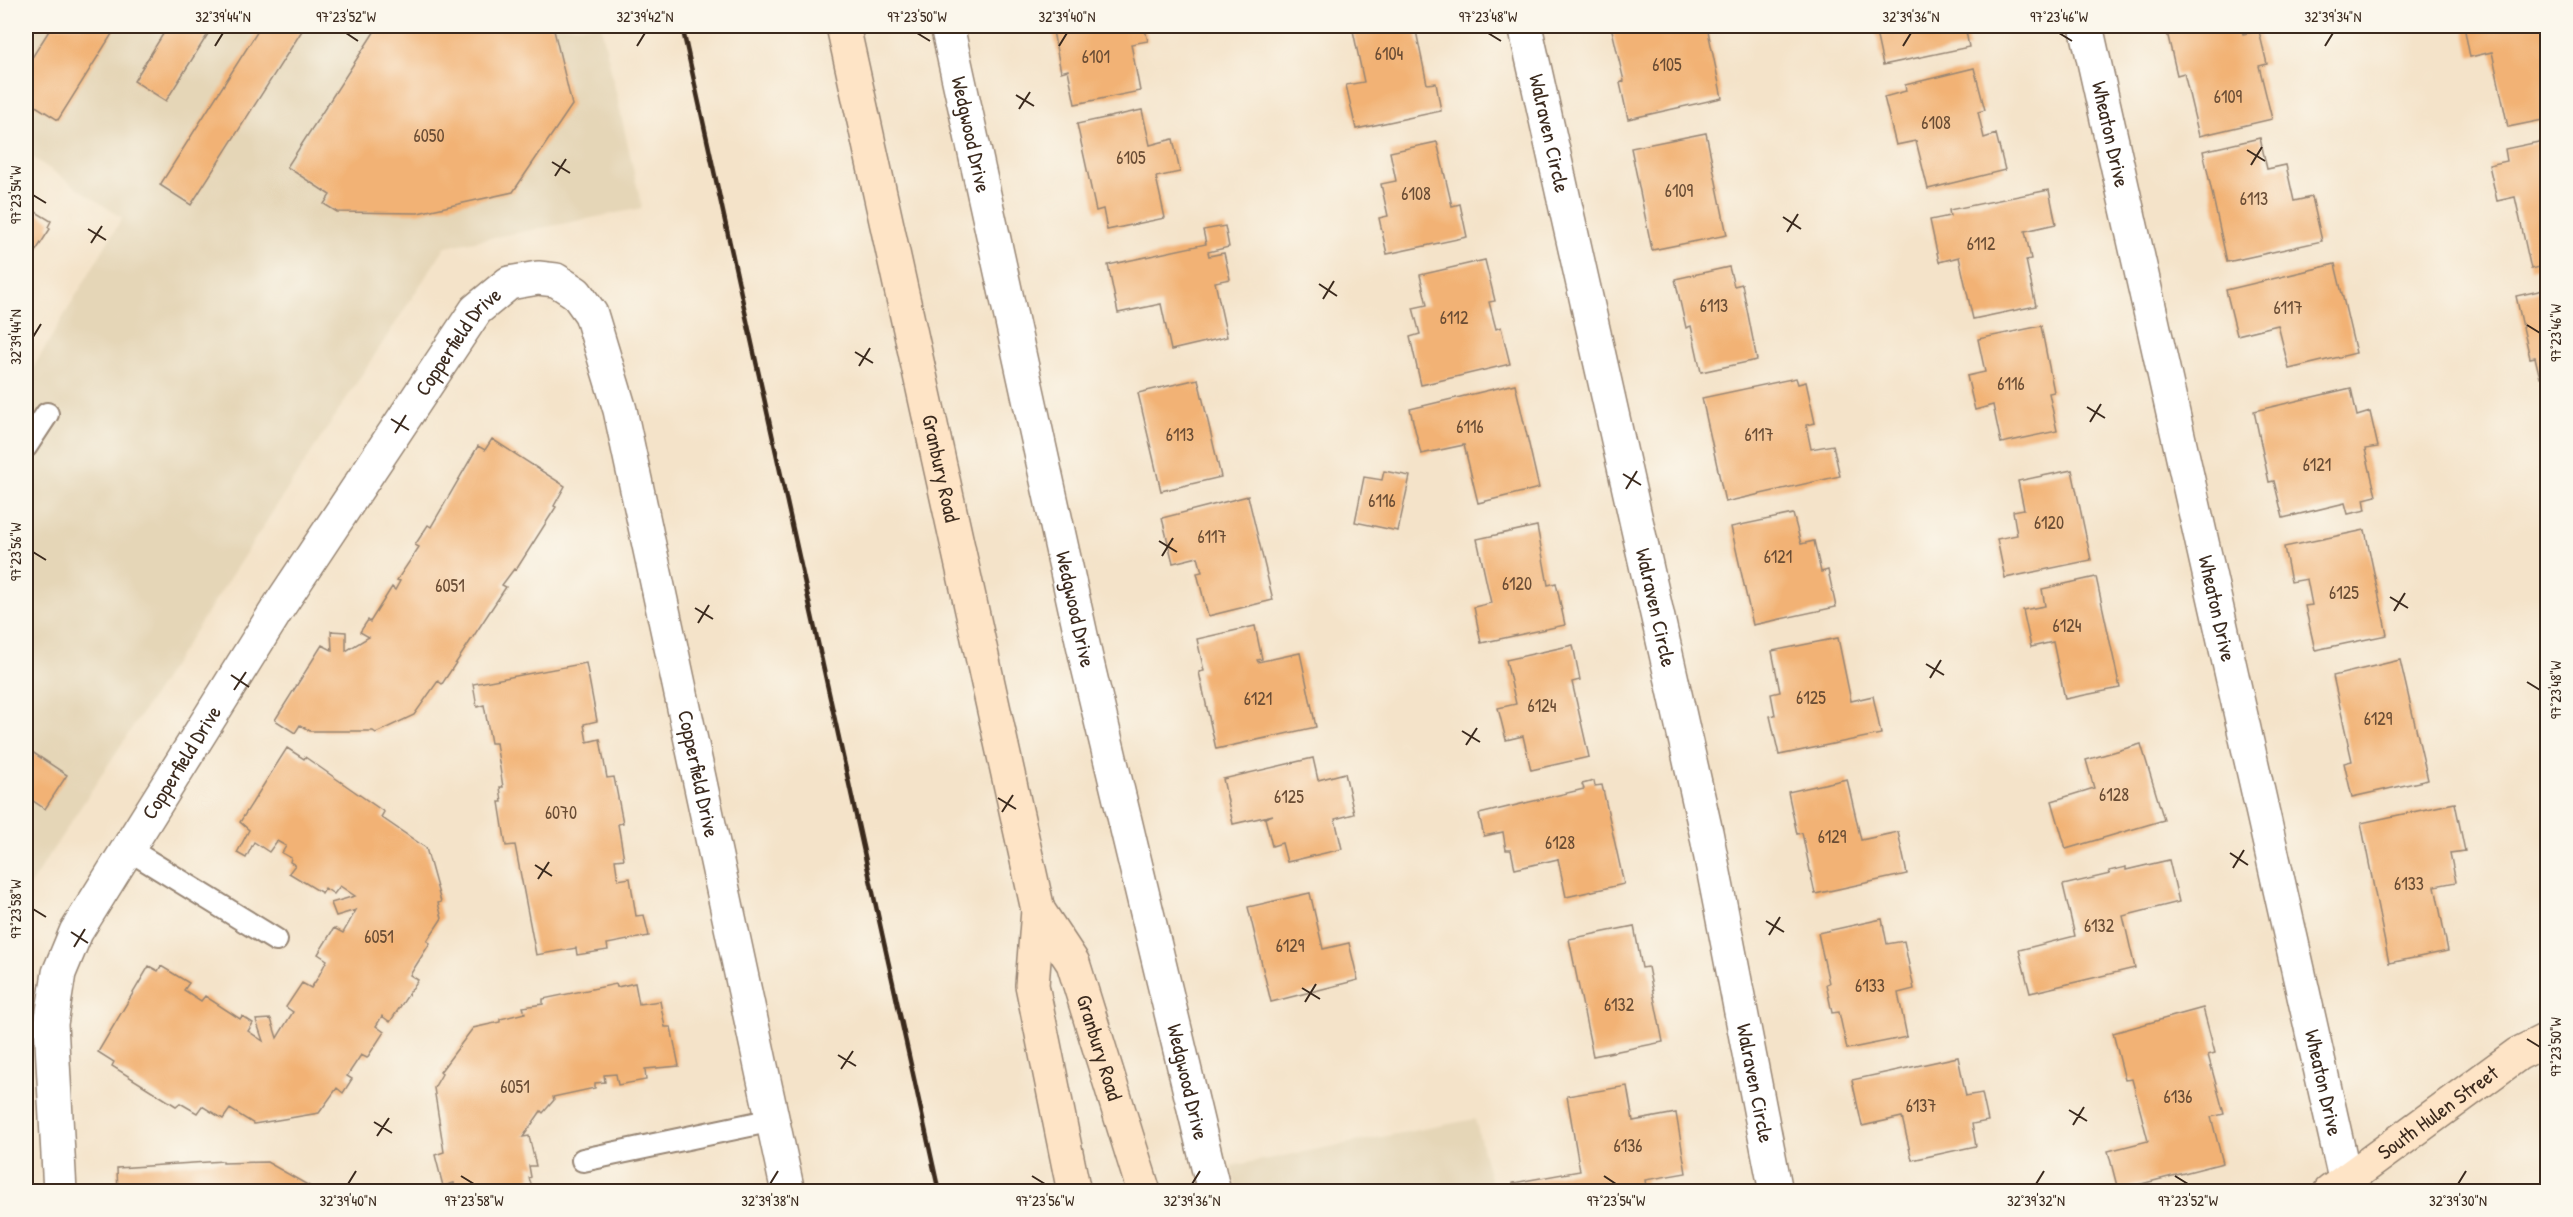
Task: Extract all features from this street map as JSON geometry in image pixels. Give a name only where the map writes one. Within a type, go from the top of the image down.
[{"type":"main road","name":"Granbury Road","points":[[843,26],[1038,910],[1032,986],[1074,1191]]},
{"type":"main road","name":"Granbury Road","points":[[1038,910],[1073,963],[1144,1191]]},
{"type":"main road","name":"South Hulen Street","points":[[2341,1187],[2518,1054],[2547,1039]]},
{"type":"street","name":"Wedgwood Drive","points":[[947,26],[1086,658],[1213,1189]]},
{"type":"street","name":"Walraven Circle","points":[[1525,26],[1706,832],[1776,1191]]},
{"type":"street","name":"Wheaton Drive","points":[[2086,26],[2341,1187]]},
{"type":"street","name":"Copperfield Drive","points":[[60,1191],[51,1024],[59,973],[76,932],[278,608],[476,310],[509,282],[538,278],[556,280],[576,293],[591,314],[620,410],[788,1191]]},
{"type":"lane","points":[[26,446],[47,414]]},
{"type":"lane","points":[[128,849],[276,940]]},
{"type":"lane","points":[[583,1160],[773,1120]]},
{"type":"shaded area","points":[[26,26],[601,26],[642,208],[445,247],[26,891],[26,380],[122,218],[26,153]]},
{"type":"shaded area","points":[[1475,1119],[1493,1191],[1237,1191],[1231,1166]]},
{"type":"building","points":[[52,26],[117,26],[58,120],[26,100],[26,67]]},
{"type":"building","points":[[168,26],[213,26],[166,101],[134,81]]},
{"type":"building","points":[[261,26],[305,26],[191,205],[160,185]]},
{"type":"building","points":[[378,26],[553,26],[572,105],[513,192],[418,213],[337,212],[324,204],[330,195],[287,167]]},
{"type":"building","points":[[1052,26],[1144,26],[1148,41],[1131,44],[1140,91],[1075,104],[1068,70],[1061,72]]},
{"type":"building","points":[[1352,26],[1415,26],[1427,84],[1436,83],[1441,111],[1356,129],[1346,85],[1364,82]]},
{"type":"building","points":[[1611,26],[1707,26],[1722,98],[1628,119],[1620,83],[1624,81]]},
{"type":"building","points":[[1965,26],[1969,47],[1883,65],[1875,28]]},
{"type":"building","points":[[2196,26],[2241,26],[2243,34],[2259,31],[2267,64],[2259,66],[2272,119],[2199,136],[2184,73],[2177,75],[2167,32]]},
{"type":"building","points":[[2464,26],[2548,26],[2548,119],[2508,127],[2492,52],[2470,57]]},
{"type":"building","points":[[1974,68],[1985,110],[1978,112],[1984,138],[1996,134],[2005,170],[1928,189],[1916,141],[1896,145],[1884,97],[1906,91],[1905,85]]},
{"type":"building","points":[[1142,110],[1150,145],[1173,139],[1180,172],[1156,177],[1165,218],[1107,230],[1103,209],[1096,211],[1077,124]]},
{"type":"building","points":[[1706,133],[1727,235],[1652,250],[1631,148]]},
{"type":"building","points":[[2260,138],[2267,169],[2286,165],[2294,201],[2312,197],[2322,241],[2227,262],[2203,151]]},
{"type":"building","points":[[2548,140],[2548,265],[2531,269],[2515,197],[2497,201],[2489,165],[2507,161],[2505,149]]},
{"type":"building","points":[[1437,142],[1452,206],[1460,204],[1467,237],[1387,254],[1379,218],[1388,216],[1381,184],[1396,181],[1390,152]]},
{"type":"building","points":[[2049,190],[2056,224],[2025,231],[2031,259],[2026,260],[2036,306],[1973,319],[1959,257],[1939,262],[1930,220],[1950,216],[1949,210]]},
{"type":"building","points":[[26,206],[51,221],[48,227],[50,229],[26,266]]},
{"type":"building","points":[[1225,226],[1229,247],[1208,252],[1209,256],[1224,253],[1230,279],[1215,282],[1227,337],[1171,350],[1161,304],[1118,313],[1108,265],[1206,244],[1203,230]]},
{"type":"building","points":[[1485,260],[1495,301],[1489,302],[1496,329],[1501,327],[1510,364],[1421,385],[1410,337],[1420,334],[1413,308],[1427,305],[1420,275]]},
{"type":"building","points":[[2335,264],[2356,353],[2289,369],[2278,325],[2237,335],[2226,290]]},
{"type":"building","points":[[1729,267],[1734,286],[1742,284],[1757,360],[1701,372],[1691,326],[1686,328],[1675,279]]},
{"type":"building","points":[[2548,289],[2548,377],[2540,378],[2535,357],[2530,358],[2516,296]]},
{"type":"building","points":[[2041,326],[2054,392],[2049,393],[2057,431],[2001,443],[1993,405],[1975,410],[1967,376],[1985,372],[1978,339]]},
{"type":"building","points":[[1796,378],[1798,384],[1806,382],[1815,423],[1806,425],[1811,449],[1833,445],[1840,476],[1725,502],[1702,398]]},
{"type":"building","points":[[1198,379],[1221,477],[1161,491],[1138,393]]},
{"type":"building","points":[[1515,384],[1539,488],[1478,503],[1464,445],[1421,454],[1410,409]]},
{"type":"building","points":[[2351,388],[2357,416],[2370,412],[2378,447],[2365,449],[2376,496],[2364,499],[2366,510],[2348,514],[2345,503],[2283,518],[2274,481],[2269,482],[2254,411]]},
{"type":"building","points":[[492,439],[565,486],[554,506],[556,507],[516,570],[514,569],[502,585],[506,587],[442,684],[438,681],[414,715],[376,733],[373,731],[310,731],[300,725],[295,733],[275,720],[322,645],[332,650],[331,631],[346,632],[346,651],[369,637],[360,632],[368,620],[370,622],[392,587],[395,590],[400,581],[397,580],[419,547],[415,545],[428,525],[431,527],[478,446],[485,450]]},
{"type":"building","points":[[2072,470],[2091,560],[2005,578],[1997,539],[2017,535],[2013,511],[2024,509],[2018,481]]},
{"type":"building","points":[[1384,471],[1410,476],[1398,531],[1355,522],[1364,477],[1382,480]]},
{"type":"building","points":[[1248,496],[1273,600],[1208,616],[1197,573],[1202,572],[1198,557],[1173,563],[1162,518]]},
{"type":"building","points":[[1793,514],[1801,544],[1814,541],[1821,572],[1828,570],[1836,607],[1753,625],[1731,527]]},
{"type":"building","points":[[1537,526],[1548,585],[1556,583],[1565,625],[1481,643],[1474,607],[1491,603],[1477,539]]},
{"type":"building","points":[[2365,530],[2387,635],[2315,650],[2305,606],[2312,605],[2307,579],[2291,582],[2284,547]]},
{"type":"building","points":[[2096,577],[2120,688],[2065,699],[2053,642],[2031,647],[2023,610],[2045,606],[2042,589]]},
{"type":"building","points":[[1255,626],[1262,659],[1257,660],[1258,662],[1300,653],[1316,727],[1216,749],[1199,672],[1204,671],[1197,639]]},
{"type":"building","points":[[1838,638],[1851,701],[1873,696],[1881,734],[1779,755],[1770,716],[1775,715],[1771,694],[1780,692],[1772,651]]},
{"type":"building","points":[[1573,645],[1580,680],[1572,682],[1589,757],[1531,770],[1523,736],[1506,740],[1498,708],[1516,704],[1506,660]]},
{"type":"building","points":[[2400,660],[2428,780],[2352,797],[2344,763],[2352,761],[2333,676]]},
{"type":"building","points":[[586,663],[597,721],[584,724],[587,742],[600,739],[607,778],[614,777],[623,823],[618,824],[624,859],[615,860],[618,880],[630,878],[636,916],[644,915],[649,936],[607,944],[608,950],[577,955],[576,948],[536,955],[515,845],[506,846],[499,802],[502,802],[500,787],[503,787],[496,743],[491,743],[484,705],[477,707],[473,684]]},
{"type":"building","points":[[2141,744],[2164,820],[2066,849],[2052,801],[2094,788],[2086,760]]},
{"type":"building","points":[[26,748],[67,775],[45,809],[26,796]]},
{"type":"building","points":[[287,748],[304,759],[305,757],[384,812],[381,817],[426,848],[441,902],[438,903],[442,918],[427,941],[430,943],[410,975],[418,980],[390,1022],[382,1016],[376,1026],[384,1032],[367,1058],[361,1055],[347,1076],[352,1079],[343,1093],[337,1088],[319,1113],[254,1124],[230,1109],[223,1119],[202,1106],[197,1113],[180,1103],[176,1106],[112,1066],[114,1062],[98,1052],[149,966],[158,971],[161,966],[189,983],[184,990],[201,1001],[205,996],[240,1019],[242,1016],[253,1023],[248,1031],[263,1041],[256,1020],[271,1019],[277,1038],[293,1012],[286,1007],[302,983],[311,988],[317,979],[327,960],[318,954],[334,928],[343,933],[356,910],[336,916],[331,903],[355,896],[340,886],[334,894],[325,888],[322,893],[289,873],[295,865],[290,862],[291,858],[282,853],[286,846],[277,841],[269,852],[254,842],[246,858],[237,853],[249,830],[240,822]]},
{"type":"building","points":[[1313,758],[1318,780],[1345,773],[1354,814],[1335,819],[1342,849],[1287,862],[1282,843],[1272,846],[1265,818],[1273,815],[1233,824],[1223,779]]},
{"type":"building","points":[[1847,779],[1861,840],[1898,832],[1907,874],[1815,894],[1802,833],[1797,834],[1788,792]]},
{"type":"building","points":[[1594,781],[1595,786],[1602,785],[1624,884],[1566,897],[1558,859],[1515,869],[1511,850],[1506,850],[1503,832],[1484,836],[1479,814],[1584,789],[1582,784]]},
{"type":"building","points":[[2455,803],[2465,851],[2450,853],[2456,882],[2435,886],[2448,951],[2389,963],[2361,823]]},
{"type":"building","points":[[2169,860],[2179,902],[2123,916],[2135,968],[2030,993],[2019,950],[2075,936],[2063,885],[2110,874],[2109,871],[2126,867],[2126,870]]},
{"type":"building","points":[[1310,893],[1323,949],[1349,943],[1358,980],[1271,1002],[1248,907]]},
{"type":"building","points":[[1882,919],[1887,944],[1904,941],[1914,989],[1898,993],[1907,1037],[1847,1049],[1839,1012],[1832,1013],[1826,984],[1829,983],[1818,933]]},
{"type":"building","points":[[1634,926],[1642,968],[1648,967],[1663,1042],[1593,1056],[1569,939]]},
{"type":"building","points":[[635,983],[639,1004],[660,1001],[665,1027],[671,1027],[679,1066],[645,1069],[646,1080],[618,1085],[616,1074],[604,1075],[605,1082],[595,1083],[595,1088],[553,1097],[554,1100],[543,1113],[541,1111],[523,1137],[529,1136],[536,1166],[529,1166],[531,1177],[529,1178],[534,1192],[456,1192],[454,1183],[443,1186],[435,1155],[444,1152],[434,1088],[442,1074],[440,1072],[473,1028],[525,1013],[523,1007],[543,1004],[543,999],[616,984],[617,987]]},
{"type":"building","points":[[2203,1008],[2215,1053],[2208,1055],[2224,1114],[2211,1117],[2223,1163],[2118,1190],[2108,1151],[2148,1141],[2132,1079],[2125,1080],[2113,1033]]},
{"type":"building","points":[[1958,1057],[1966,1096],[1982,1093],[1988,1121],[1972,1124],[1976,1146],[1912,1160],[1902,1117],[1862,1126],[1852,1080]]},
{"type":"building","points":[[1627,1086],[1633,1121],[1676,1113],[1686,1173],[1645,1180],[1647,1192],[1514,1192],[1513,1183],[1580,1171],[1567,1096]]},
{"type":"building","points":[[223,1161],[223,1163],[267,1162],[320,1192],[118,1192],[117,1168]]},
{"type":"railway","points":[[682,26],[939,1192]]}]
